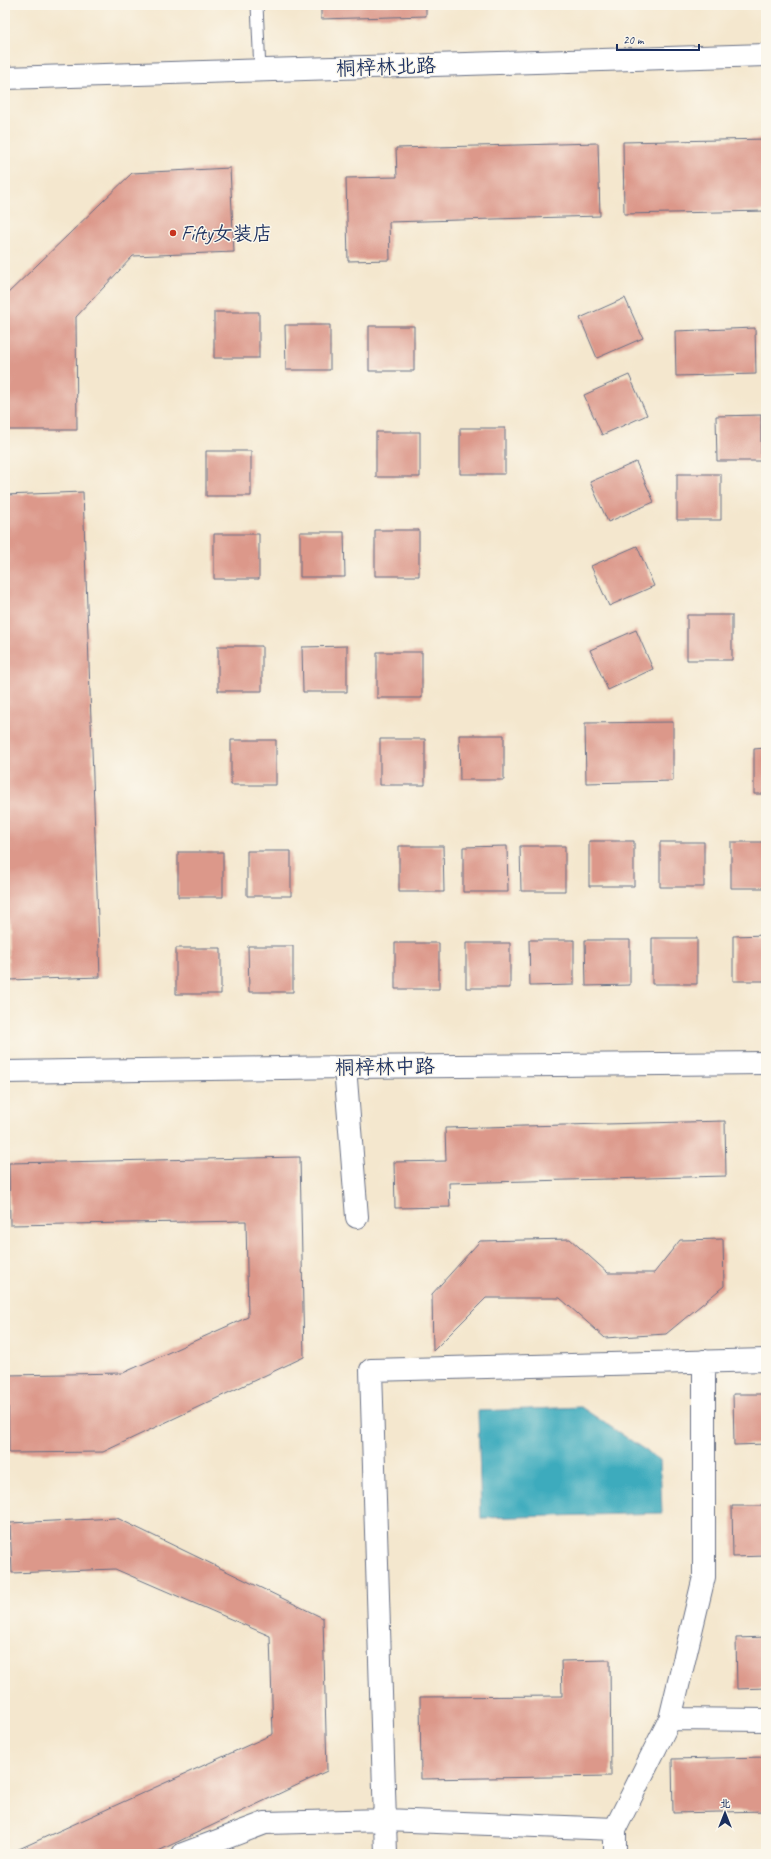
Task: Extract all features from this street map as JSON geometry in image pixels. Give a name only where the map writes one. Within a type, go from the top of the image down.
[{"type":"street","name":"桐梓林北路","points":[[5,78],[766,55]]},
{"type":"street","name":"桐梓林中路","points":[[5,1072],[766,1063]]},
{"type":"street","points":[[766,1063],[766,1070]]},
{"type":"street","points":[[345,1067],[357,1217]]},
{"type":"street","points":[[615,1854],[615,1829],[670,1719],[704,1577],[704,1360]]},
{"type":"street","points":[[386,1854],[371,1370],[704,1360],[766,1360]]},
{"type":"street","points":[[670,1719],[766,1720]]},
{"type":"street","points":[[184,1854],[265,1823],[385,1820],[615,1829]]},
{"type":"lane","points":[[257,5],[260,71]]},
{"type":"water","points":[[581,1407],[660,1460],[662,1513],[481,1518],[478,1411]]},
{"type":"building","points":[[321,5],[426,5],[426,16],[321,19]]},
{"type":"building","points":[[766,139],[766,211],[624,214],[623,142]]},
{"type":"building","points":[[598,143],[600,216],[389,222],[390,260],[348,261],[346,178],[397,177],[396,148]]},
{"type":"building","points":[[230,168],[234,252],[133,256],[76,317],[77,430],[5,430],[5,296],[132,173]]},
{"type":"building","points":[[625,298],[643,338],[597,358],[580,318]]},
{"type":"building","points":[[214,312],[259,312],[259,358],[214,358]]},
{"type":"building","points":[[285,325],[330,325],[330,370],[286,370]]},
{"type":"building","points":[[369,326],[414,326],[414,371],[369,371]]},
{"type":"building","points":[[755,328],[756,374],[676,376],[675,331]]},
{"type":"building","points":[[629,375],[647,415],[602,435],[584,395]]},
{"type":"building","points":[[761,415],[761,461],[717,461],[716,416]]},
{"type":"building","points":[[460,428],[505,428],[505,474],[460,474]]},
{"type":"building","points":[[376,432],[420,432],[420,477],[376,477]]},
{"type":"building","points":[[206,451],[251,451],[251,496],[206,496]]},
{"type":"building","points":[[636,462],[654,502],[608,522],[590,482]]},
{"type":"building","points":[[677,474],[721,474],[721,520],[677,520]]},
{"type":"building","points":[[83,492],[100,977],[9,980],[5,876],[5,495]]},
{"type":"building","points":[[375,530],[419,530],[419,576],[375,576]]},
{"type":"building","points":[[300,532],[344,532],[345,577],[300,577]]},
{"type":"building","points":[[214,534],[259,534],[259,579],[214,579]]},
{"type":"building","points":[[637,546],[654,586],[609,606],[591,566]]},
{"type":"building","points":[[687,615],[732,615],[732,660],[687,660]]},
{"type":"building","points":[[636,630],[653,669],[608,690],[590,650]]},
{"type":"building","points":[[218,646],[262,646],[262,691],[218,691]]},
{"type":"building","points":[[347,646],[347,692],[303,692],[302,647]]},
{"type":"building","points":[[377,652],[422,652],[422,698],[377,698]]},
{"type":"building","points":[[673,722],[673,781],[586,783],[585,723]]},
{"type":"building","points":[[459,735],[504,735],[504,780],[460,780]]},
{"type":"building","points":[[380,739],[425,739],[425,785],[380,785]]},
{"type":"building","points":[[231,740],[276,740],[276,785],[231,785]]},
{"type":"building","points":[[766,748],[766,794],[754,794],[754,749]]},
{"type":"building","points":[[589,841],[634,841],[634,886],[589,886]]},
{"type":"building","points":[[660,842],[704,842],[704,887],[660,887]]},
{"type":"building","points":[[731,842],[766,842],[766,888],[731,888]]},
{"type":"building","points":[[399,846],[443,846],[444,892],[399,892]]},
{"type":"building","points":[[507,846],[508,892],[463,892],[463,847]]},
{"type":"building","points":[[520,846],[565,846],[565,891],[521,891]]},
{"type":"building","points":[[247,851],[291,851],[291,896],[247,896]]},
{"type":"building","points":[[178,852],[223,852],[223,897],[178,897]]},
{"type":"building","points":[[766,935],[766,981],[733,981],[733,936]]},
{"type":"building","points":[[652,938],[697,938],[697,984],[652,984]]},
{"type":"building","points":[[529,940],[574,940],[574,985],[530,986]]},
{"type":"building","points":[[585,940],[630,940],[630,985],[586,986]]},
{"type":"building","points":[[395,943],[439,943],[439,989],[395,989]]},
{"type":"building","points":[[466,943],[510,943],[510,988],[466,988]]},
{"type":"building","points":[[248,946],[293,946],[293,992],[249,992]]},
{"type":"building","points":[[176,948],[221,948],[221,994],[176,994]]},
{"type":"building","points":[[725,1121],[726,1176],[449,1183],[450,1207],[395,1208],[394,1162],[446,1161],[445,1128]]},
{"type":"building","points":[[300,1157],[304,1357],[103,1452],[9,1453],[8,1375],[123,1373],[248,1317],[246,1221],[10,1225],[9,1163]]},
{"type":"building","points":[[570,1239],[608,1273],[654,1273],[680,1240],[723,1239],[724,1286],[666,1334],[605,1338],[560,1298],[486,1298],[433,1351],[432,1294],[480,1241]]},
{"type":"building","points":[[733,1394],[766,1394],[766,1444],[734,1445]]},
{"type":"building","points":[[732,1506],[766,1506],[766,1556],[733,1557]]},
{"type":"building","points":[[117,1518],[323,1618],[327,1771],[152,1854],[8,1854],[273,1734],[270,1636],[115,1569],[12,1573],[10,1523]]},
{"type":"building","points":[[766,1637],[766,1688],[737,1689],[736,1638]]},
{"type":"building","points":[[610,1660],[611,1776],[421,1779],[420,1697],[562,1696],[561,1661]]},
{"type":"building","points":[[766,1757],[766,1811],[673,1813],[672,1759]]},
{"type":"place","name":"Fifty女装店","points":[[173,233]]}]
